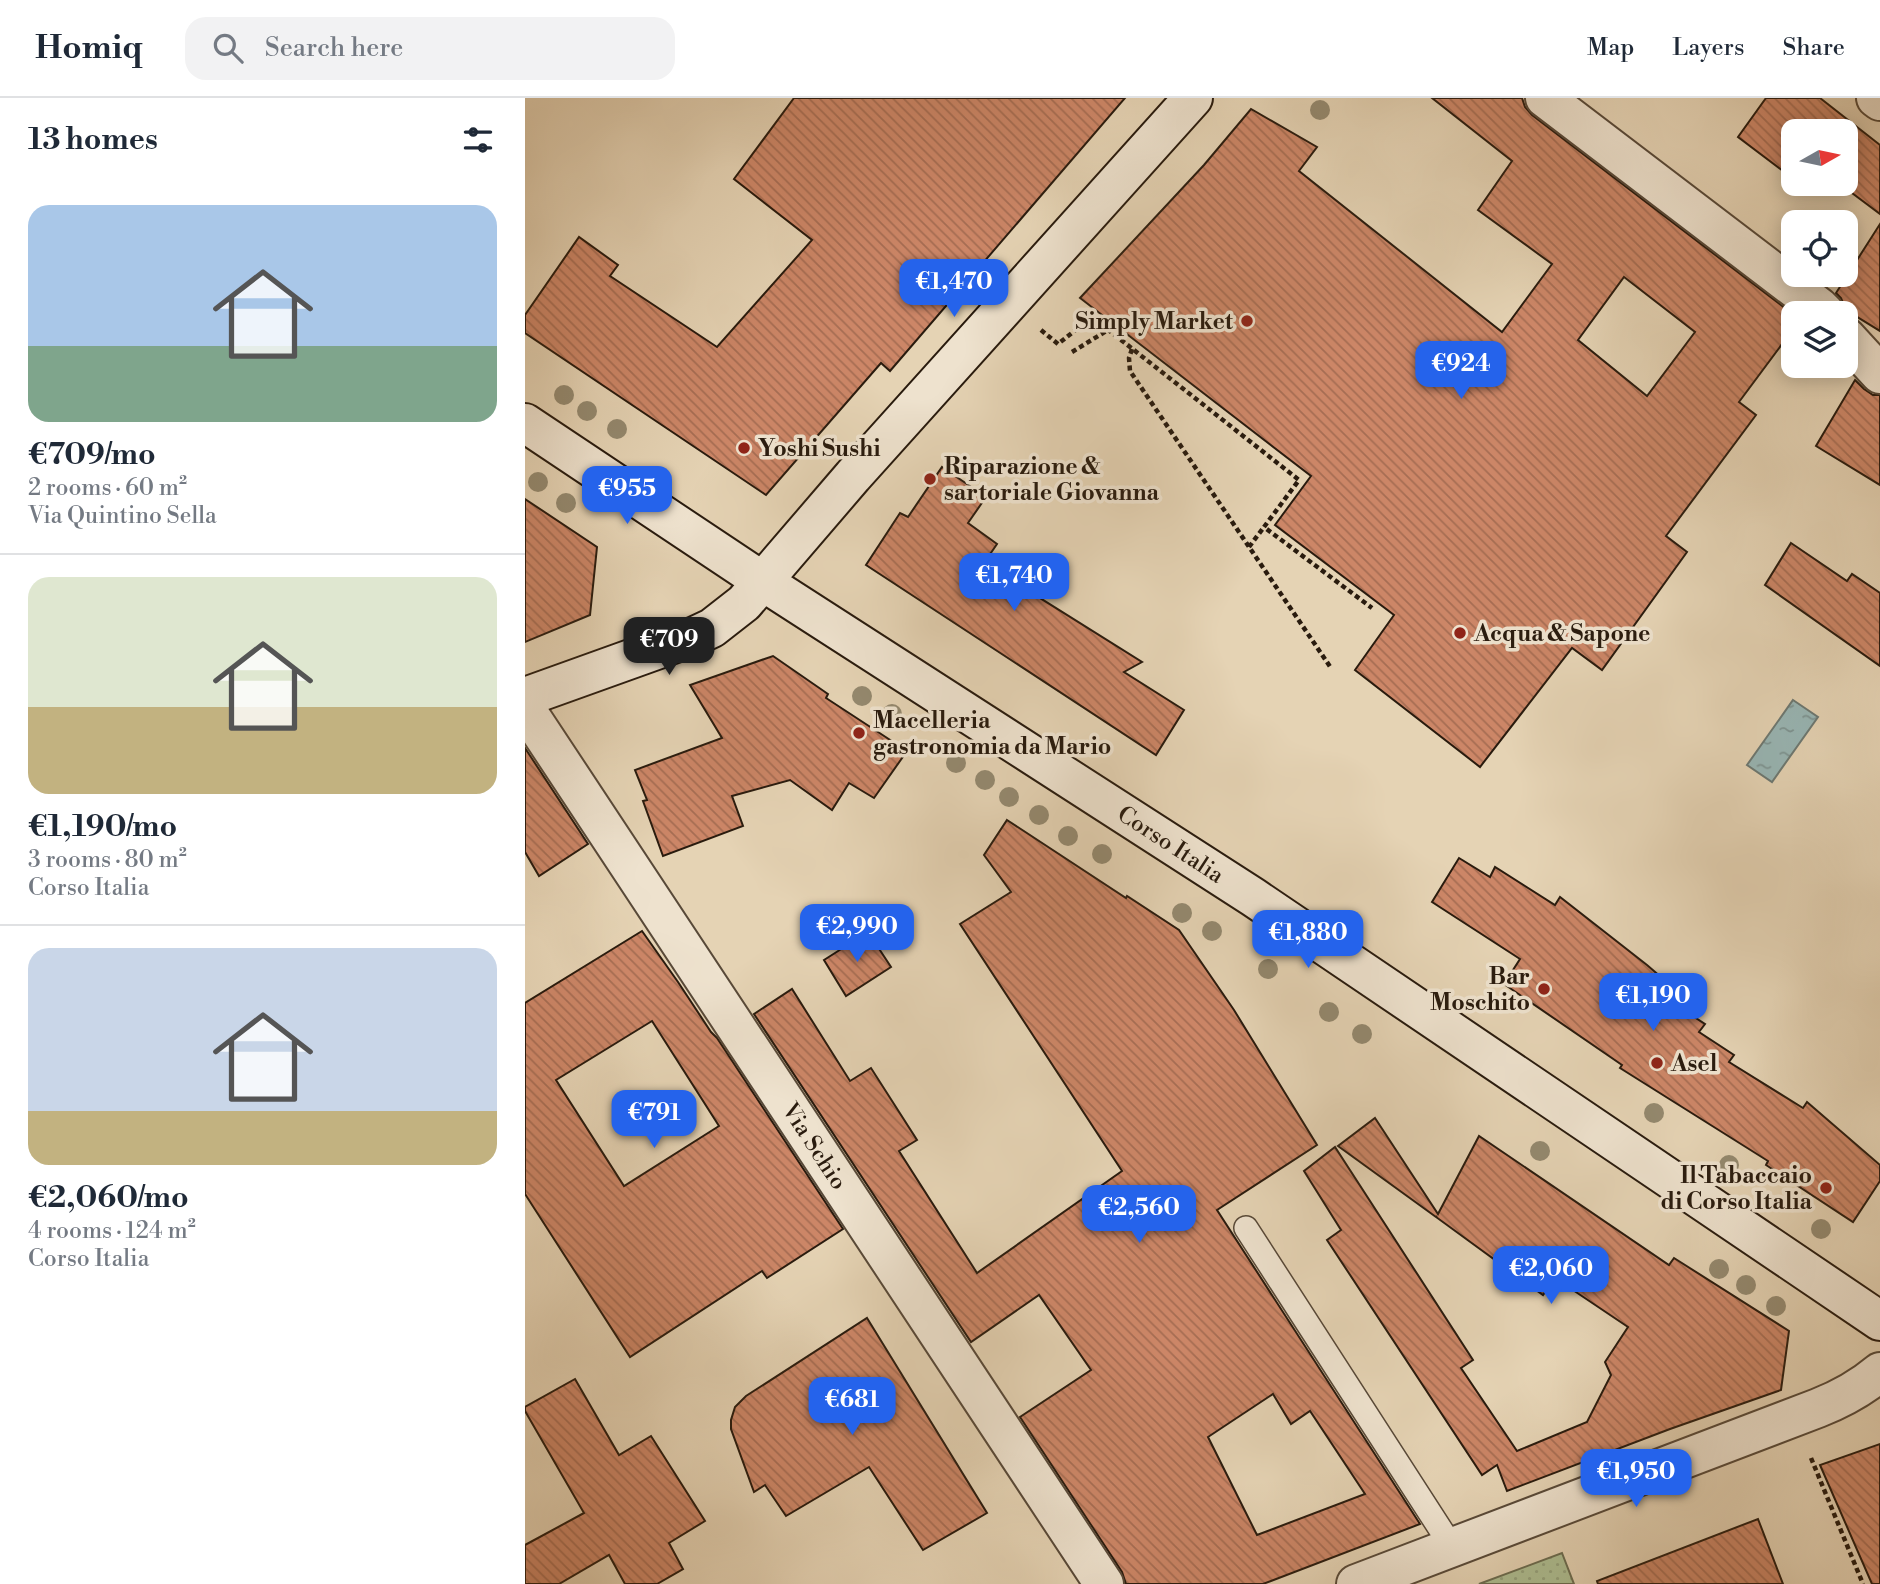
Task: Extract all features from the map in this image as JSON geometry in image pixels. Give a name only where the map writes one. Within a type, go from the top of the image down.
[{"type":"street","points":[[525,697],[712,628],[744,603],[853,476],[1193,98]]},
{"type":"street","points":[[1545,98],[1811,301]]},
{"type":"street","points":[[1858,350],[1880,374]]},
{"type":"street","name":"Corso Italia","points":[[525,423],[762,581],[1253,897],[1880,1321]]},
{"type":"street","name":"Via Schio","points":[[525,708],[1104,1584]]},
{"type":"street","points":[[1356,1584],[1818,1408],[1864,1386],[1880,1372]]},
{"type":"lane","points":[[1246,1228],[1452,1547]]},
{"type":"path","points":[[1038,327],[1058,344],[1092,317],[1299,480],[1249,547]]},
{"type":"path","points":[[1072,352],[1108,330]]},
{"type":"path","points":[[1132,349],[1128,365],[1130,371],[1331,668]]},
{"type":"path","points":[[1264,527],[1372,608]]},
{"type":"path","points":[[1809,1454],[1863,1584]]},
{"type":"green space","points":[[1562,1553],[1574,1584],[1479,1584]]},
{"type":"water","points":[[1793,700],[1818,717],[1772,782],[1747,765]]},
{"type":"building","points":[[794,98],[1125,98],[890,371],[881,363],[766,495],[525,333],[525,315],[579,237],[618,265],[610,276],[717,347],[812,240],[734,179]]},
{"type":"building","points":[[1432,98],[1522,98],[1532,115],[1781,305],[1781,345],[1739,402],[1756,415],[1666,536],[1687,552],[1602,670],[1572,648],[1480,767],[1355,670],[1394,615],[1275,525],[1311,476],[1080,298],[1204,165],[1251,109],[1317,147],[1299,171],[1502,332],[1552,264],[1478,210],[1512,161]],"holes":[[[1624,277],[1695,332],[1647,396],[1578,340]]]},
{"type":"building","points":[[1766,98],[1820,98],[1847,119],[1781,119],[1781,169],[1738,137]]},
{"type":"building","points":[[1859,129],[1880,145],[1880,214],[1856,196],[1859,196]]},
{"type":"building","points":[[1880,224],[1880,331],[1858,317],[1858,301],[1842,301],[1836,293],[1840,287],[1858,287],[1858,258]]},
{"type":"building","points":[[1855,380],[1873,395],[1880,395],[1880,485],[1816,446]]},
{"type":"building","points":[[942,467],[986,497],[968,523],[997,544],[984,563],[1142,662],[1124,672],[1184,710],[1156,755],[866,565],[900,513],[908,517]]},
{"type":"building","points":[[525,499],[597,547],[590,615],[525,642]]},
{"type":"building","points":[[1791,543],[1847,581],[1852,574],[1880,593],[1880,666],[1765,585]]},
{"type":"building","points":[[773,656],[828,694],[826,698],[907,751],[874,798],[849,783],[832,810],[790,780],[732,796],[743,826],[663,856],[643,801],[647,800],[635,770],[722,738],[690,685]]},
{"type":"building","points":[[525,748],[588,844],[539,876],[525,852]]},
{"type":"building","points":[[1007,820],[1179,930],[1234,1010],[1317,1145],[1217,1210],[1420,1524],[1263,1584],[1126,1584],[1122,1572],[1020,1417],[1091,1370],[1039,1295],[971,1342],[754,1014],[792,989],[850,1081],[871,1068],[917,1140],[899,1151],[977,1273],[1122,1171],[960,924],[1011,892],[984,855]],"holes":[[[1273,1394],[1291,1424],[1310,1411],[1365,1494],[1257,1535],[1208,1437]]]},
{"type":"building","points":[[1459,858],[1490,877],[1495,867],[1555,905],[1560,897],[1691,1003],[1685,1011],[1705,1024],[1699,1032],[1734,1055],[1729,1062],[1803,1108],[1807,1102],[1880,1165],[1880,1181],[1853,1222],[1766,1165],[1768,1161],[1620,1068],[1622,1065],[1504,984],[1520,959],[1432,902]]},
{"type":"building","points":[[642,931],[717,1038],[843,1229],[767,1278],[762,1271],[630,1357],[525,1194],[525,1003]],"holes":[[[652,1021],[719,1126],[624,1186],[556,1080]]]},
{"type":"building","points":[[868,932],[891,967],[846,996],[824,960]]},
{"type":"building","points":[[1375,1118],[1438,1214],[1479,1136],[1669,1265],[1674,1258],[1789,1331],[1781,1390],[1507,1491],[1497,1465],[1482,1475],[1327,1240],[1341,1230],[1304,1171],[1335,1147],[1473,1360],[1461,1368],[1517,1451],[1587,1422],[1611,1375],[1605,1362],[1628,1327],[1555,1278],[1543,1295],[1338,1146]]},
{"type":"building","points":[[867,1318],[987,1513],[923,1550],[869,1467],[786,1516],[765,1485],[754,1492],[731,1429],[735,1407],[746,1396]]},
{"type":"building","points":[[575,1379],[619,1455],[651,1436],[705,1521],[669,1543],[683,1569],[657,1584],[625,1584],[609,1555],[559,1584],[525,1584],[525,1545],[584,1513],[525,1407]]},
{"type":"building","points":[[1880,1444],[1880,1584],[1872,1584],[1820,1465]]},
{"type":"building","points":[[1758,1519],[1783,1584],[1598,1584],[1597,1581]]},
{"type":"place","name":"Simply Market","points":[[1247,321]]},
{"type":"place","name":"Yoshi Sushi","points":[[744,448]]},
{"type":"place","name":"Riparazione & sartoriale Giovanna","points":[[930,479]]},
{"type":"place","name":"Acqua & Sapone","points":[[1460,633]]},
{"type":"place","name":"Macelleria gastronomia da Mario","points":[[859,733]]},
{"type":"place","name":"Bar Moschito","points":[[1544,989]]},
{"type":"place","name":"Asel","points":[[1657,1063]]},
{"type":"place","name":"Il Tabaccaio di Corso Italia","points":[[1826,1188]]}]
